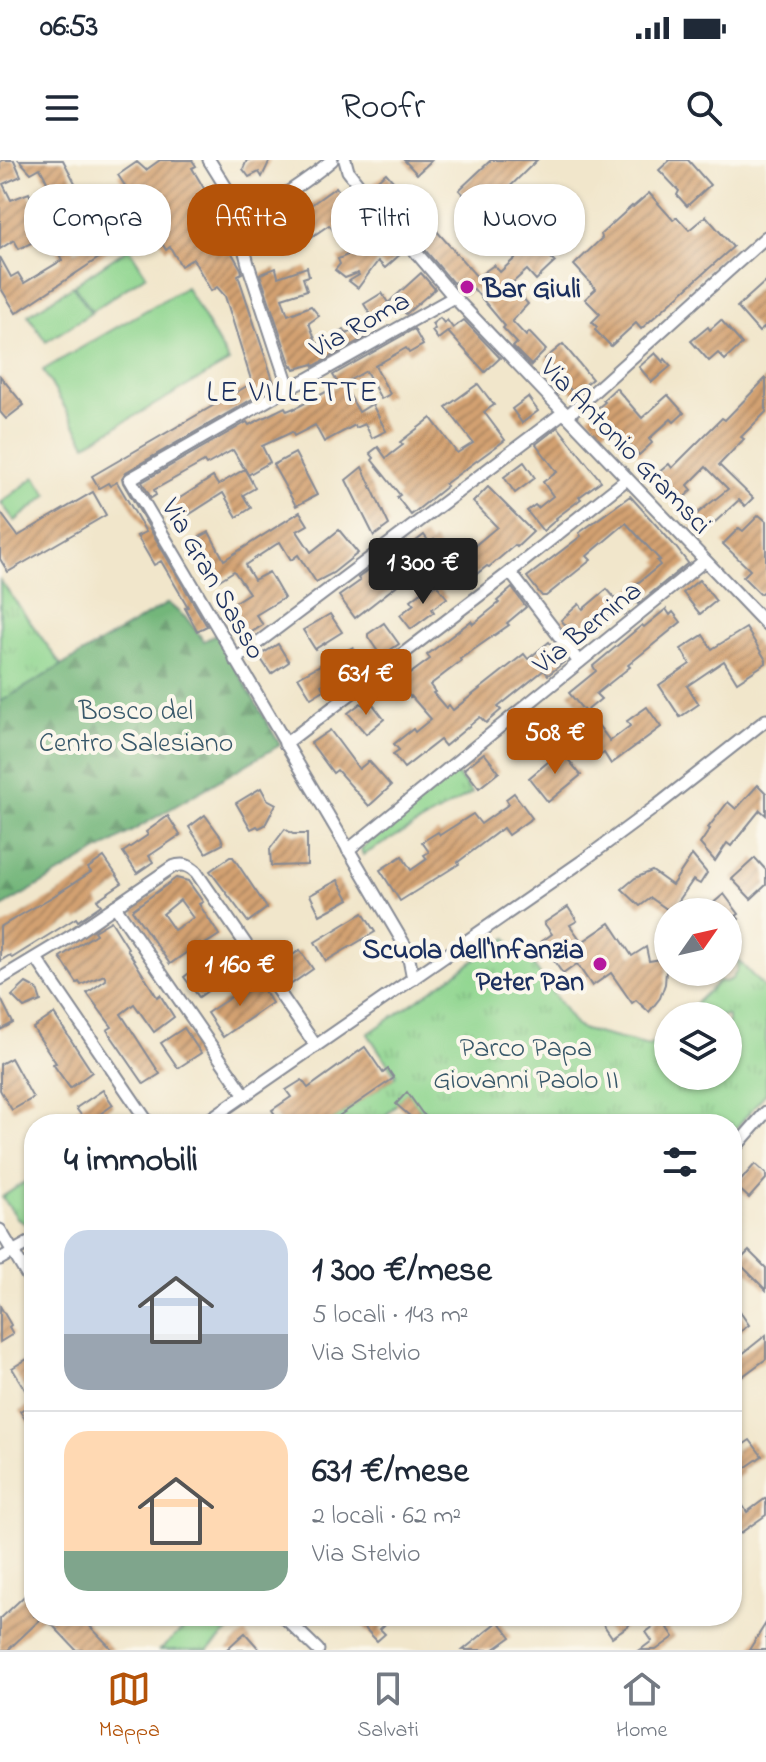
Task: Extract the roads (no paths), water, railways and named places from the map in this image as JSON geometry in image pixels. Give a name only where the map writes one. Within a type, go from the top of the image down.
[{"type":"street","name":"Via Roma","points":[[209,160],[224,184]]},
{"type":"street","points":[[299,184],[332,160]]},
{"type":"street","name":"Via Antonio Gramsci","points":[[345,160],[348,171],[358,184],[454,297],[766,624]]},
{"type":"street","points":[[235,660],[566,414],[766,237]]},
{"type":"street","name":"Via Roma","points":[[246,256],[289,388],[454,297]]},
{"type":"street","name":"Via Gran Sasso","points":[[289,388],[130,479],[407,949],[430,967]]},
{"type":"street","points":[[285,744],[627,479]]},
{"type":"street","name":"Via Bernina","points":[[348,850],[704,561]]},
{"type":"street","points":[[510,572],[579,662]]},
{"type":"street","points":[[217,1114],[617,836],[766,720]]},
{"type":"street","points":[[0,979],[172,867],[186,865],[196,872],[316,1046]]},
{"type":"street","points":[[115,906],[245,1095]]},
{"type":"street","name":"Via Gran Sasso","points":[[407,949],[413,979]]},
{"type":"street","points":[[36,958],[142,1114]]},
{"type":"street","points":[[742,1140],[766,1112]]},
{"type":"street","points":[[0,1230],[24,1270]]},
{"type":"street","points":[[0,1259],[24,1246]]},
{"type":"street","points":[[293,1626],[318,1650]]},
{"type":"place","name":"Bar Giuli","points":[[467,287]]},
{"type":"place","name":"Scuola dell'Infanzia Peter Pan","points":[[600,964]]},
{"type":"district","name":"LE VILLETTE","points":[[293,391]]},
{"type":"park label","name":"Bosco del Centro Salesiano","points":[[136,725]]},
{"type":"park label","name":"Parco Papa Giovanni Paolo II","points":[[526,1062]]}]
